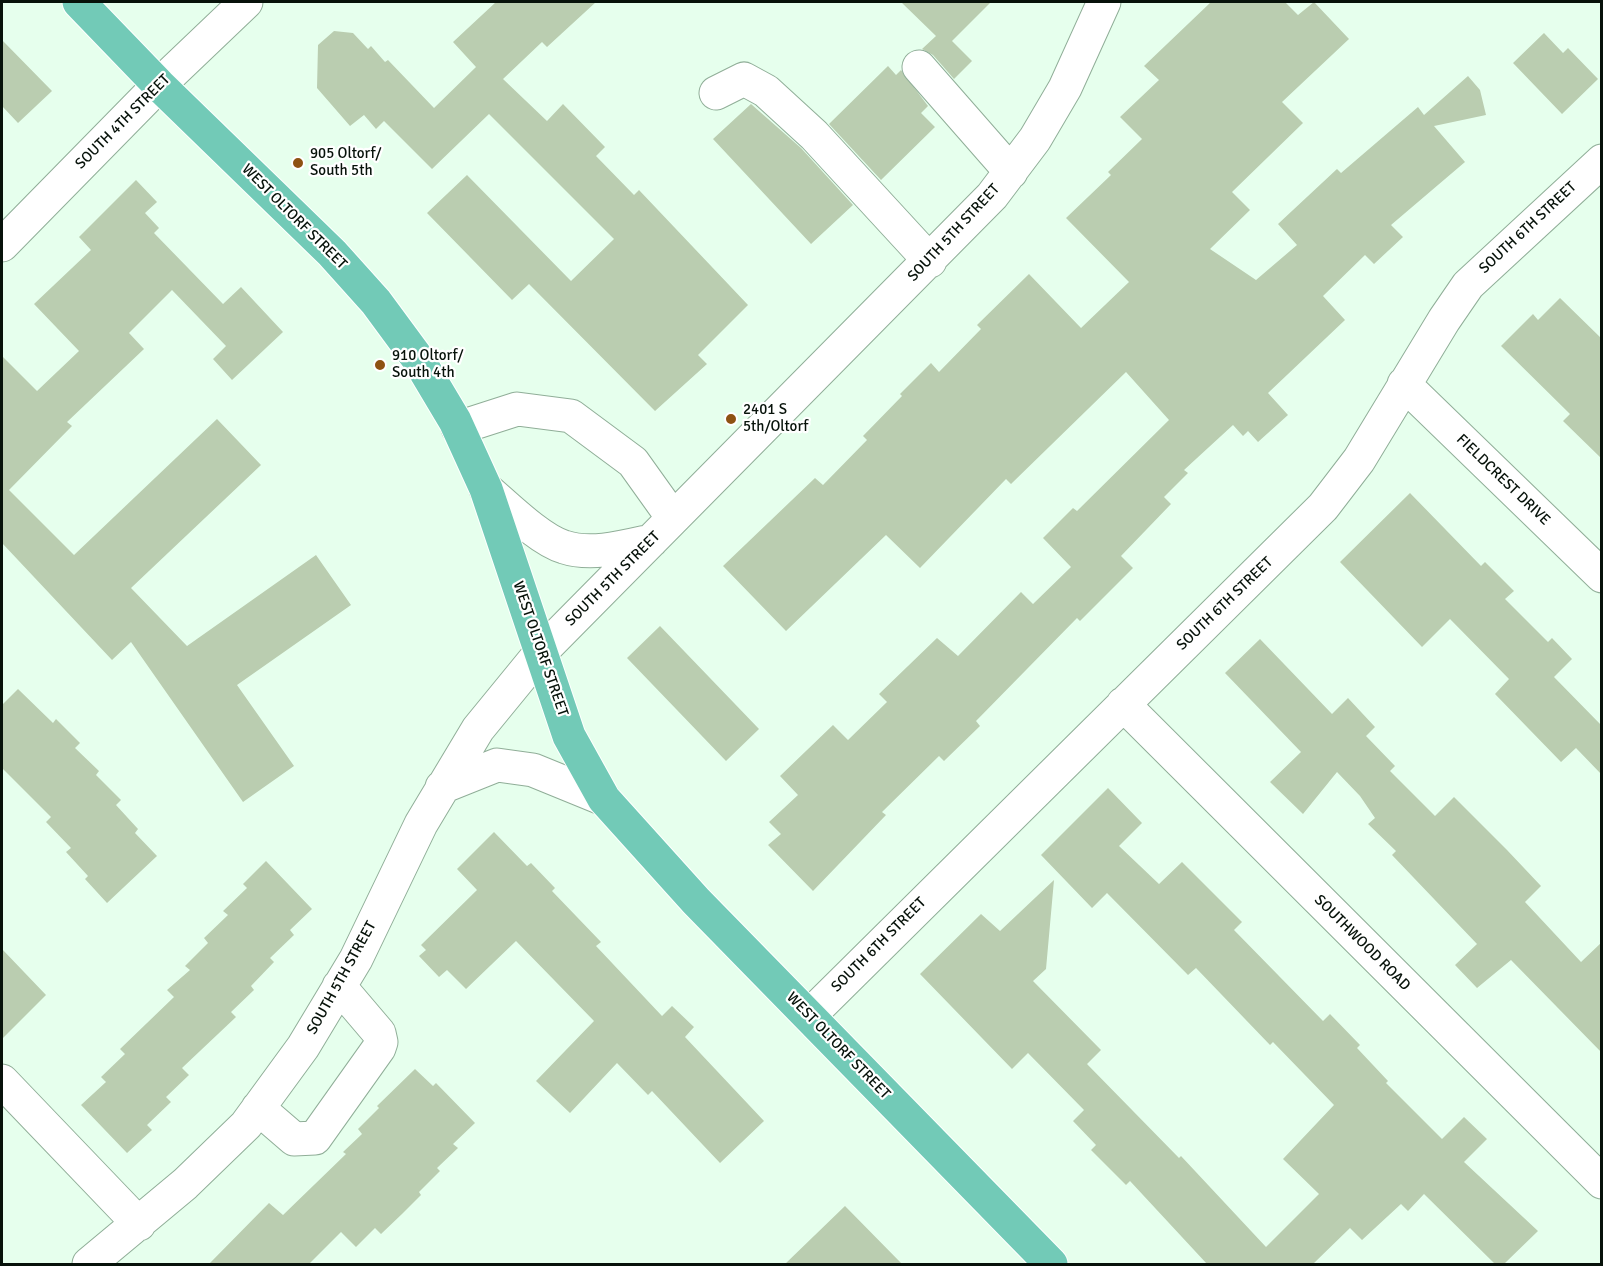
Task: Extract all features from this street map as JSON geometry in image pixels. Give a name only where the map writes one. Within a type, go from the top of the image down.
[{"type":"main road","name":"WEST OLTORF STREET","points":[[79,2],[159,85],[333,253],[376,302],[418,358],[458,428],[486,489],[569,736],[604,799],[673,877],[1051,1264]]},
{"type":"street","name":"SOUTH 4TH STREET","points":[[2,245],[159,85],[246,2]]},
{"type":"street","name":"SOUTH 5TH STREET","points":[[89,1264],[139,1224],[246,1125],[303,1047],[356,959],[421,824],[478,729],[541,652],[930,261],[1011,172],[1065,88],[1104,2]]},
{"type":"street","points":[[919,67],[1011,172]]},
{"type":"street","points":[[716,93],[744,79],[766,91],[814,135],[930,261]]},
{"type":"street","name":"SOUTH 6TH STREET","points":[[809,1016],[1323,507],[1359,460],[1404,384],[1468,285],[1602,161]]},
{"type":"street","name":"FIELDCREST DRIVE","points":[[1404,384],[1602,576]]},
{"type":"street","points":[[458,428],[517,410],[571,416],[633,462],[674,518]]},
{"type":"street","points":[[486,489],[531,527],[564,547],[608,550],[651,541]]},
{"type":"street","name":"SOUTHWOOD ROAD","points":[[1122,704],[1602,1182]]},
{"type":"street","points":[[442,788],[497,765],[533,770],[604,799]]},
{"type":"street","points":[[258,1108],[294,1139],[315,1138],[379,1048],[381,1042],[379,1033],[339,986]]},
{"type":"street","points":[[2,1081],[139,1224]]},
{"type":"building","points":[[496,2],[596,2],[547,47],[542,42],[503,79],[547,121],[563,104],[605,147],[596,156],[634,195],[639,190],[748,305],[698,355],[707,364],[655,411],[529,284],[512,300],[427,213],[467,175],[571,281],[614,239],[489,114],[432,169],[384,121],[376,129],[364,115],[350,126],[317,88],[318,45],[334,31],[353,33],[368,49],[371,46],[385,62],[388,60],[434,108],[476,67],[453,42]]},
{"type":"building","points":[[901,2],[991,2],[952,41],[972,61],[954,79],[933,55],[922,49],[936,36]]},
{"type":"building","points":[[1211,2],[1285,2],[1298,15],[1314,2],[1349,39],[1282,102],[1303,123],[1232,192],[1250,210],[1210,249],[1256,280],[1297,245],[1278,224],[1337,169],[1341,173],[1418,107],[1424,115],[1468,76],[1480,90],[1486,115],[1434,126],[1465,162],[1391,225],[1403,237],[1374,264],[1365,255],[1323,296],[1345,320],[1268,393],[1288,415],[1258,442],[1248,431],[1243,436],[1233,425],[1184,470],[1188,473],[1164,497],[1171,504],[1121,556],[1133,568],[1080,621],[1077,618],[976,721],[980,726],[944,761],[939,756],[882,812],[886,815],[813,891],[768,845],[781,834],[769,822],[798,795],[780,776],[833,725],[848,740],[887,702],[879,694],[937,638],[958,656],[1021,592],[1033,604],[1071,567],[1043,538],[1073,508],[1077,511],[1169,420],[1126,372],[1011,484],[1006,479],[920,568],[886,535],[786,631],[723,566],[815,478],[823,485],[867,440],[863,436],[902,396],[900,394],[931,363],[939,372],[981,329],[977,325],[1029,274],[1081,328],[1129,282],[1066,218],[1111,175],[1108,172],[1142,139],[1120,117],[1159,80],[1144,66]]},
{"type":"building","points":[[1544,33],[1563,53],[1568,48],[1598,79],[1562,114],[1513,63]]},
{"type":"building","points":[[2,40],[52,91],[18,123],[2,106]]},
{"type":"building","points":[[888,66],[896,75],[901,70],[928,106],[921,113],[935,127],[881,180],[829,124]]},
{"type":"building","points":[[751,104],[801,148],[853,205],[811,244],[713,139]]},
{"type":"building","points":[[136,180],[157,202],[145,213],[159,228],[154,233],[223,304],[241,287],[283,332],[232,380],[213,359],[226,346],[172,290],[129,333],[144,349],[67,422],[72,426],[9,490],[74,555],[217,419],[261,465],[131,588],[187,646],[316,555],[351,605],[237,685],[294,766],[243,802],[131,642],[112,660],[2,543],[2,356],[37,391],[79,351],[34,304],[91,250],[79,237]]},
{"type":"building","points":[[1560,298],[1602,339],[1602,459],[1563,421],[1570,414],[1501,346],[1533,314],[1538,320]]},
{"type":"building","points":[[1410,493],[1481,566],[1485,562],[1514,591],[1505,599],[1548,642],[1552,638],[1572,659],[1554,677],[1602,726],[1602,775],[1576,748],[1561,762],[1495,694],[1509,679],[1450,619],[1422,647],[1340,562]]},
{"type":"building","points":[[660,626],[759,729],[726,761],[627,658]]},
{"type":"building","points":[[1260,639],[1332,714],[1348,698],[1375,727],[1366,736],[1395,766],[1390,771],[1435,816],[1454,797],[1507,850],[1541,886],[1525,902],[1581,962],[1602,942],[1602,1053],[1511,960],[1477,988],[1455,965],[1477,944],[1392,855],[1396,851],[1368,824],[1375,818],[1360,796],[1337,772],[1303,814],[1270,782],[1301,752],[1225,673]]},
{"type":"building","points":[[18,689],[53,723],[56,719],[80,743],[75,748],[99,771],[96,775],[121,800],[116,805],[138,829],[135,833],[157,856],[107,903],[85,879],[88,876],[66,852],[71,848],[46,822],[51,817],[2,768],[2,705]]},
{"type":"building","points":[[1108,788],[1142,823],[1119,846],[1159,884],[1182,862],[1242,922],[1234,930],[1323,1021],[1330,1014],[1360,1045],[1357,1048],[1388,1081],[1386,1083],[1442,1139],[1464,1117],[1487,1139],[1464,1162],[1538,1231],[1504,1264],[1495,1264],[1424,1194],[1408,1211],[1401,1204],[1362,1240],[1350,1228],[1313,1264],[1207,1264],[1130,1181],[1126,1185],[1091,1150],[1096,1145],[1073,1121],[1084,1110],[1028,1053],[1012,1069],[920,974],[981,914],[1000,931],[1054,880],[1046,969],[1033,981],[1101,1050],[1087,1064],[1179,1158],[1181,1156],[1266,1247],[1319,1194],[1283,1159],[1334,1105],[1273,1042],[1270,1045],[1196,968],[1188,975],[1107,893],[1092,908],[1041,855]]},
{"type":"building","points":[[494,832],[527,866],[531,863],[555,888],[552,891],[601,942],[596,946],[662,1016],[672,1006],[694,1027],[685,1037],[764,1121],[720,1163],[652,1091],[648,1095],[617,1063],[570,1113],[536,1081],[594,1021],[516,941],[466,989],[447,970],[439,977],[419,956],[426,950],[421,945],[477,890],[457,869]]},
{"type":"building","points":[[266,861],[312,909],[290,930],[294,935],[270,958],[274,962],[251,986],[254,990],[231,1012],[236,1017],[182,1068],[189,1075],[166,1097],[171,1102],[147,1125],[152,1130],[127,1153],[81,1105],[106,1082],[101,1077],[125,1054],[120,1049],[174,997],[167,990],[190,970],[185,966],[208,943],[204,938],[228,915],[223,911],[247,888],[243,884]]},
{"type":"building","points":[[2,949],[46,995],[2,1039]]},
{"type":"building","points":[[415,1069],[433,1086],[436,1083],[475,1123],[453,1144],[458,1148],[437,1168],[440,1171],[419,1192],[421,1195],[381,1234],[375,1228],[356,1247],[341,1232],[309,1264],[209,1264],[269,1203],[283,1215],[346,1154],[343,1152],[362,1134],[358,1129],[379,1108],[377,1106]]},
{"type":"building","points":[[845,1206],[902,1264],[785,1264]]},
{"type":"place","name":"905 Oltorf/ South 5th","points":[[298,163]]},
{"type":"place","name":"910 Oltorf/ South 4th","points":[[380,365]]},
{"type":"place","name":"2401 S 5th/Oltorf","points":[[731,419]]}]
